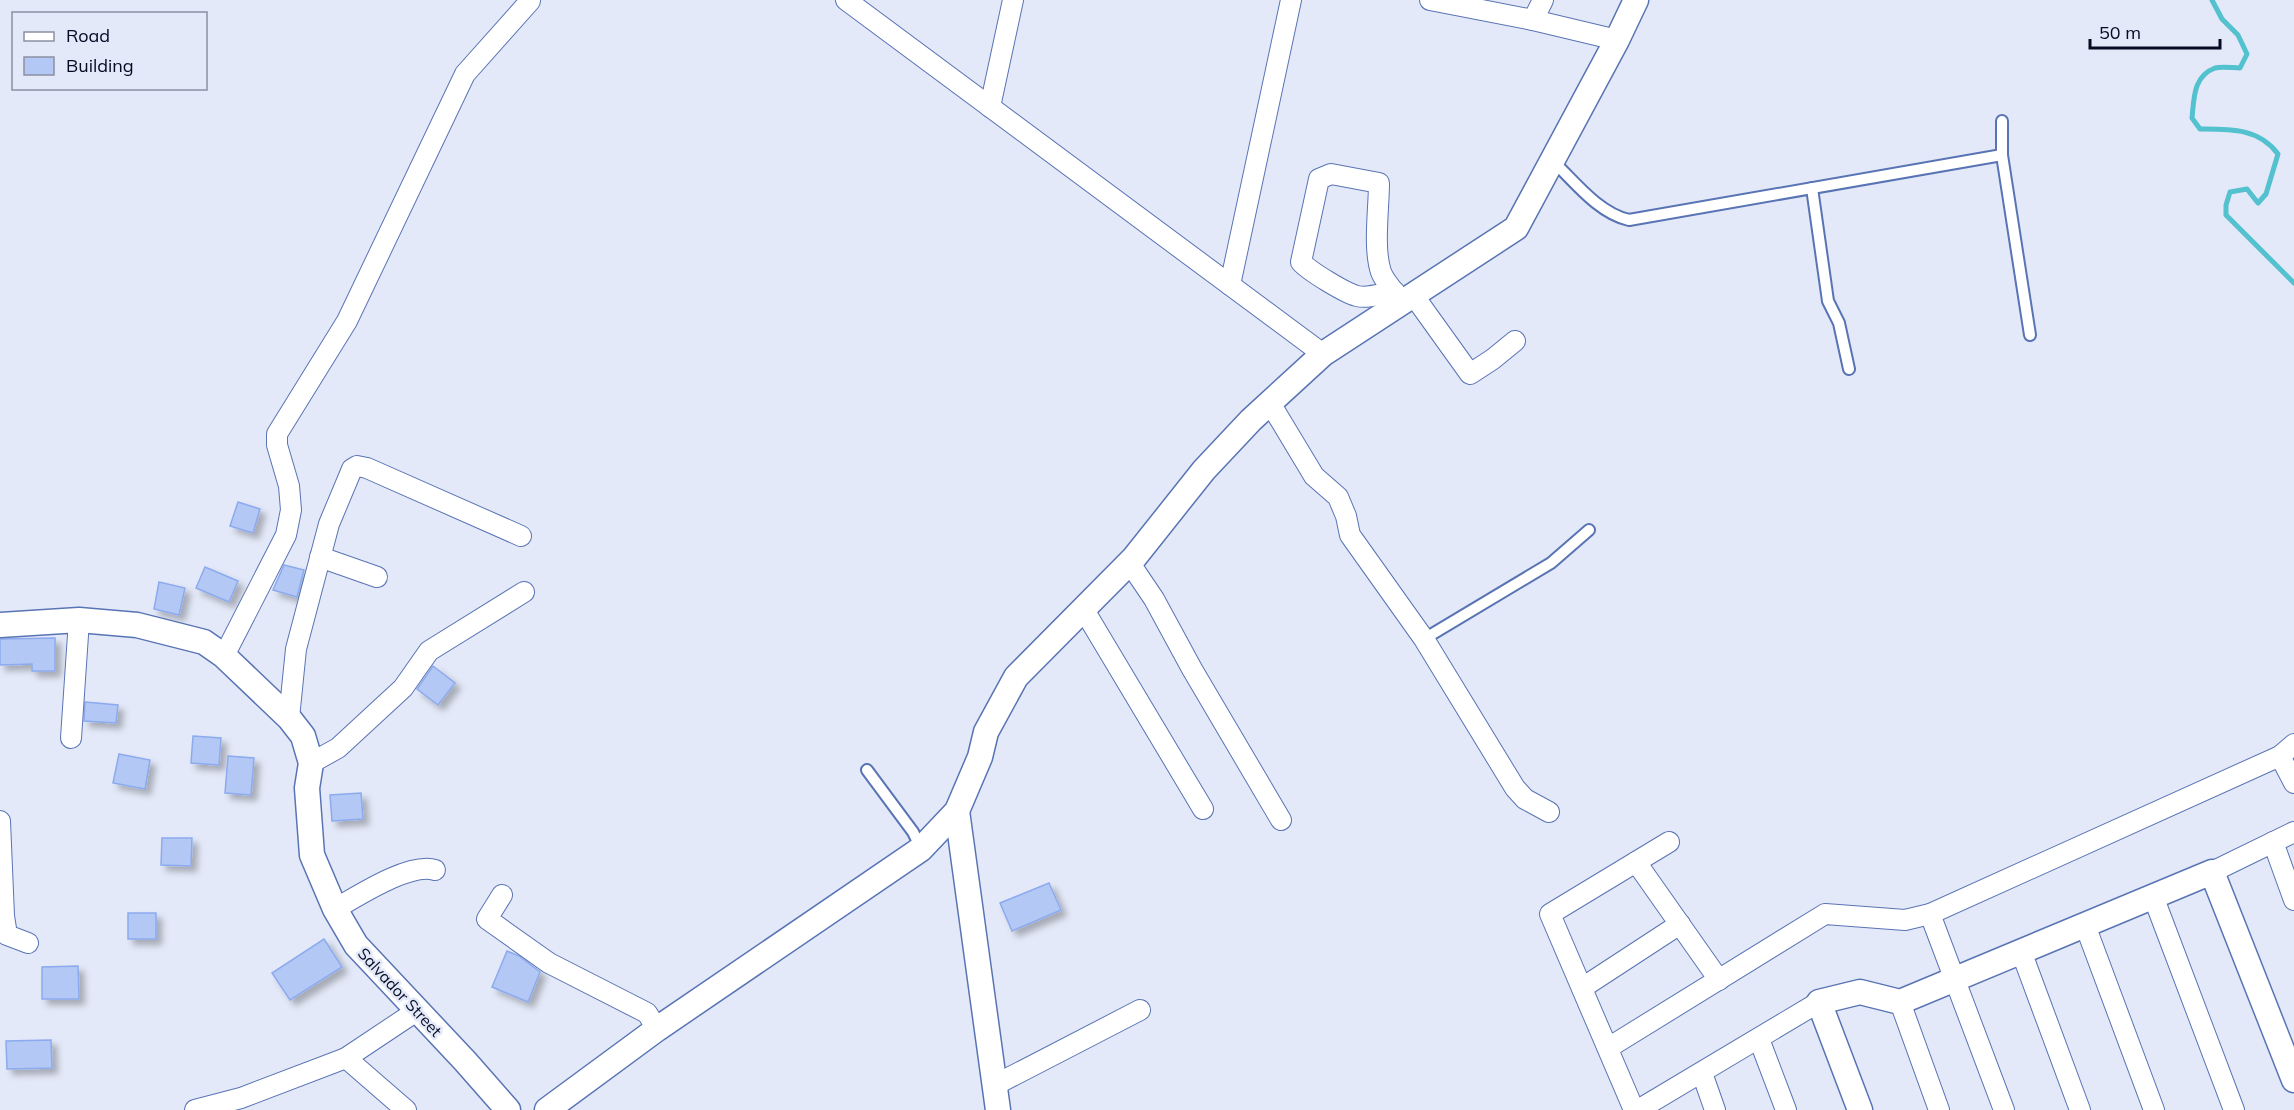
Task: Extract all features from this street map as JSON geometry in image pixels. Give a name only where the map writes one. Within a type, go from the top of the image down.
[{"type":"street","points":[[846,0],[1323,354]]},
{"type":"street","points":[[990,107],[1013,0]]},
{"type":"street","points":[[1230,285],[1291,0]]},
{"type":"street","points":[[1430,0],[1533,20],[1617,40]]},
{"type":"street","points":[[1533,20],[1543,0]]},
{"type":"street","points":[[224,656],[286,536],[291,510],[289,486],[277,445],[277,434],[347,321],[465,74],[530,1]]},
{"type":"street","points":[[548,1110],[657,1029],[921,849],[957,811],[980,757],[986,732],[1016,677],[1129,562],[1204,470],[1270,403],[1323,354],[1404,297],[1516,228],[1636,1]]},
{"type":"street","points":[[1404,297],[1356,296],[1300,262],[1319,179],[1331,174],[1379,183],[1378,250],[1382,274],[1404,297],[1470,374],[1515,341]]},
{"type":"street","points":[[1270,403],[1314,476],[1338,497],[1346,516],[1350,535],[1424,639],[1515,788],[1525,799],[1549,812]]},
{"type":"street","points":[[289,718],[296,649],[329,524],[352,469],[357,466],[367,468],[521,536]]},
{"type":"street","points":[[320,557],[377,577]]},
{"type":"street","points":[[1129,562],[1154,599],[1192,669],[1281,820]]},
{"type":"street","points":[[310,763],[338,748],[403,688],[429,651],[524,592]]},
{"type":"street","points":[[1084,610],[1203,809]]},
{"type":"street","points":[[71,738],[79,620]]},
{"type":"street","name":"Salvador Street","points":[[0,625],[79,620],[137,625],[204,642],[224,656],[289,718],[303,736],[310,763],[307,788],[312,855],[335,909],[356,945],[508,1110]]},
{"type":"street","points":[[1608,1048],[1825,914],[1905,920],[1930,914],[2287,750],[2294,783]]},
{"type":"street","points":[[957,811],[998,1110]]},
{"type":"street","points":[[0,822],[4,916],[8,935],[28,943]]},
{"type":"street","points":[[1669,842],[1550,914],[1636,1110],[1819,1002],[1860,992],[1900,1002],[2212,872],[2294,832]]},
{"type":"street","points":[[2273,842],[2294,900]]},
{"type":"street","points":[[1636,862],[1719,980]]},
{"type":"street","points":[[335,909],[383,881],[427,867],[435,870]]},
{"type":"street","points":[[2212,872],[2294,1080]]},
{"type":"street","points":[[502,895],[487,919],[549,963],[647,1013],[657,1029]]},
{"type":"street","points":[[2152,896],[2234,1110]]},
{"type":"street","points":[[1930,914],[2004,1110]]},
{"type":"street","points":[[1582,988],[1680,924]]},
{"type":"street","points":[[2085,925],[2154,1110]]},
{"type":"street","points":[[2021,951],[2080,1110]]},
{"type":"street","points":[[1819,1002],[1860,1110]]},
{"type":"street","points":[[1900,1002],[1939,1110]]},
{"type":"street","points":[[995,1085],[1140,1010]]},
{"type":"street","points":[[195,1110],[241,1098],[346,1058],[418,1011]]},
{"type":"street","points":[[1759,1039],[1786,1110]]},
{"type":"street","points":[[346,1058],[406,1110]]},
{"type":"street","points":[[1702,1073],[1715,1110]]},
{"type":"lane","points":[[2002,121],[2002,155],[2030,335]]},
{"type":"lane","points":[[1552,160],[1602,208],[1617,218],[1629,220],[2002,155]]},
{"type":"lane","points":[[1812,188],[1828,301],[1839,322],[1849,369]]},
{"type":"lane","points":[[1424,639],[1551,563],[1589,530]]},
{"type":"lane","points":[[867,770],[913,832],[921,849]]},
{"type":"building","points":[[238,502],[260,509],[253,533],[230,526]]},
{"type":"building","points":[[284,565],[304,570],[297,597],[273,590]]},
{"type":"building","points":[[205,567],[238,581],[229,602],[196,588]]},
{"type":"building","points":[[159,582],[185,588],[179,615],[154,609]]},
{"type":"building","points":[[55,638],[55,671],[32,671],[32,664],[0,665],[0,639]]},
{"type":"building","points":[[433,666],[455,683],[438,705],[417,689]]},
{"type":"building","points":[[85,702],[118,705],[116,723],[84,721]]},
{"type":"building","points":[[193,736],[221,738],[219,765],[191,763]]},
{"type":"building","points":[[119,754],[150,760],[145,789],[113,783]]},
{"type":"building","points":[[228,756],[254,758],[251,795],[225,793]]},
{"type":"building","points":[[361,793],[363,819],[332,821],[330,795]]},
{"type":"building","points":[[162,838],[192,838],[191,866],[161,865]]},
{"type":"building","points":[[1049,883],[1061,910],[1012,931],[1000,903]]},
{"type":"building","points":[[128,913],[156,913],[156,939],[128,939]]},
{"type":"building","points":[[324,939],[342,967],[290,1000],[272,973]]},
{"type":"building","points":[[507,951],[519,956],[540,972],[528,1002],[492,987]]},
{"type":"building","points":[[78,966],[79,999],[42,999],[42,967]]},
{"type":"building","points":[[51,1040],[52,1068],[7,1069],[6,1041]]},
{"type":"waterway","points":[[2212,0],[2222,19],[2238,35],[2247,54],[2240,68],[2215,68],[2202,77],[2196,89],[2192,118],[2200,129],[2233,130],[2253,135],[2270,145],[2278,154],[2266,194],[2258,203],[2247,189],[2230,192],[2226,215],[2294,283]]}]
